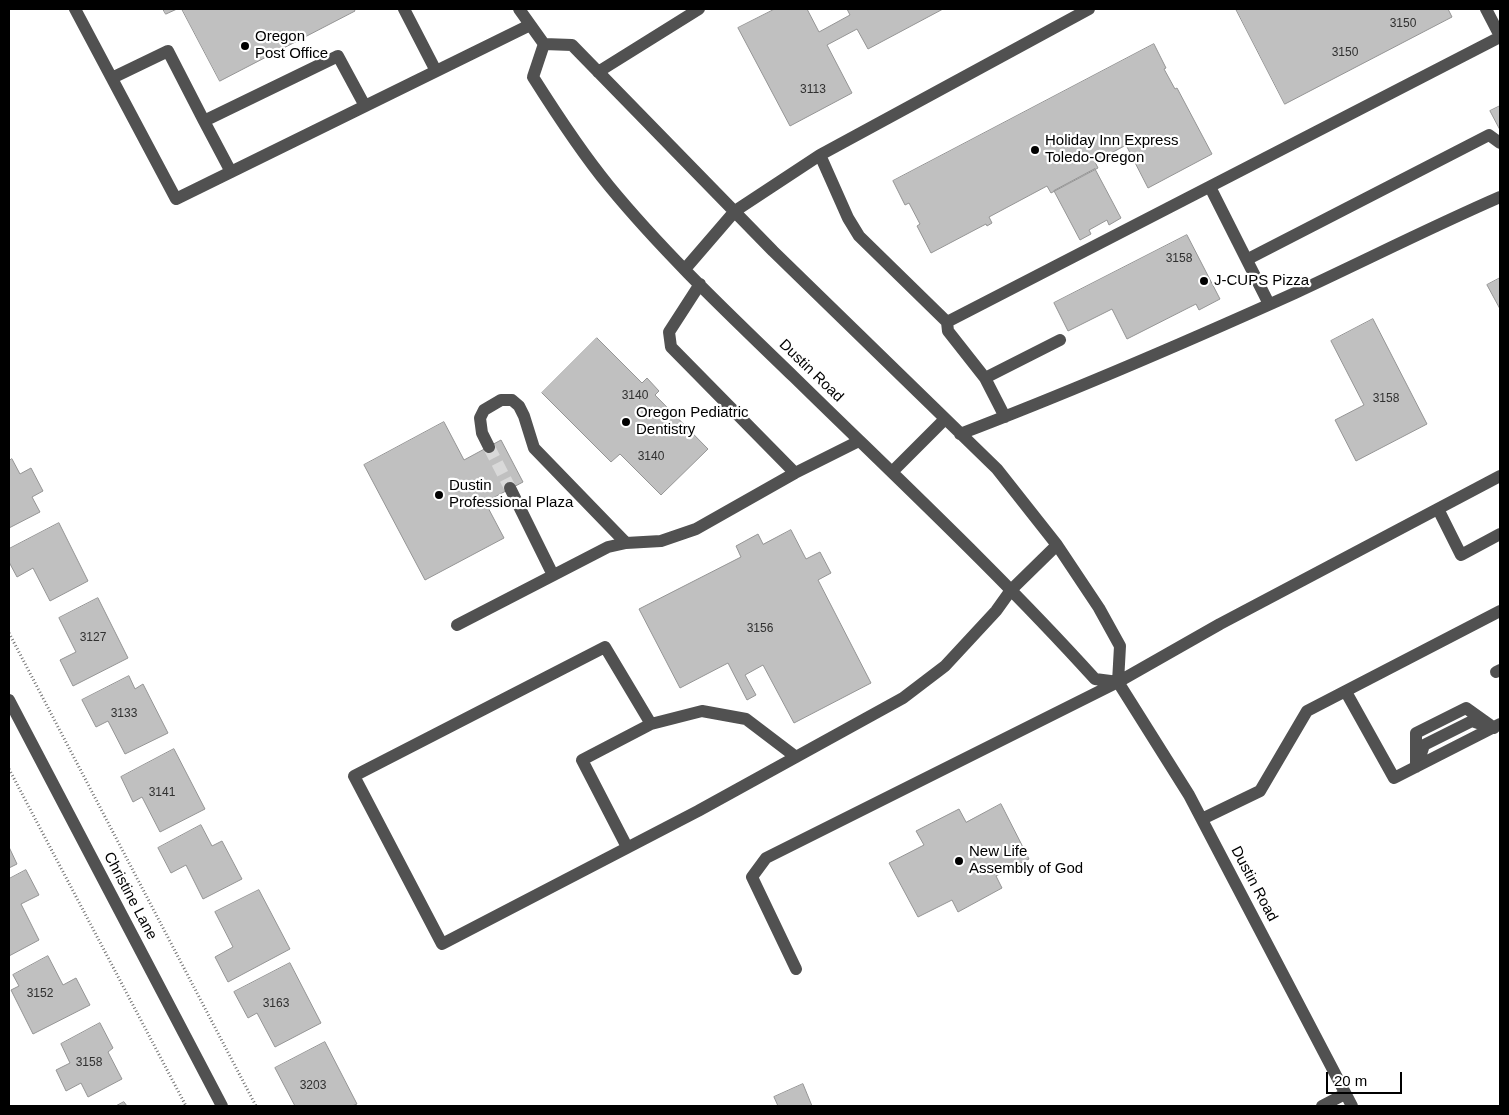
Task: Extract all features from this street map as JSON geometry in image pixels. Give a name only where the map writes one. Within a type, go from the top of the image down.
[{"type":"street","points":[[75,9],[176,199],[530,24]]},
{"type":"street","points":[[404,9],[436,70]]},
{"type":"street","points":[[519,9],[544,44],[572,45],[773,251],[996,469],[1057,545],[1099,608],[1120,646],[1118,682]]},
{"type":"street","points":[[598,72],[699,9]]},
{"type":"street","points":[[685,269],[735,211],[820,156],[1074,12],[1089,9]]},
{"type":"street","points":[[947,322],[1500,37],[1486,9]]},
{"type":"street","name":"Dustin Road","points":[[544,44],[533,77],[566,129],[608,185],[649,232],[1011,590],[1095,679],[1118,682],[1189,795],[1352,1106]]},
{"type":"street","points":[[112,78],[168,51],[231,172]]},
{"type":"street","points":[[204,121],[338,56],[365,106]]},
{"type":"street","points":[[1248,259],[1489,135],[1500,143]]},
{"type":"street","points":[[820,156],[848,218],[859,236],[947,322],[948,331],[985,378],[1005,417]]},
{"type":"street","points":[[1210,187],[1248,259],[1269,304]]},
{"type":"street","points":[[960,434],[1005,417],[1269,304],[1435,225],[1500,197]]},
{"type":"street","points":[[700,284],[669,332],[671,347],[795,473]]},
{"type":"street","points":[[985,378],[1060,340]]},
{"type":"street","points":[[488,447],[482,434],[480,418],[484,410],[501,400],[512,400],[519,406],[524,416],[534,448],[626,543]]},
{"type":"street","points":[[892,472],[945,419]]},
{"type":"street","points":[[457,625],[608,547],[626,543],[660,540],[696,529],[795,473],[859,441]]},
{"type":"street","points":[[796,969],[752,877],[766,858],[1118,682],[1220,624],[1500,476]]},
{"type":"street","points":[[510,488],[553,575]]},
{"type":"street","points":[[1438,509],[1461,555],[1500,534]]},
{"type":"street","points":[[651,724],[605,647],[354,776],[442,944],[627,848],[903,698],[945,666],[996,611],[1011,590],[1057,545]]},
{"type":"street","points":[[1202,819],[1260,791],[1307,711],[1500,611]]},
{"type":"street","points":[[1346,692],[1394,778],[1497,726]]},
{"type":"street","name":"Christine Lane","points":[[9,700],[222,1106]]},
{"type":"street","points":[[1416,767],[1416,733],[1441,720],[1466,708],[1497,726]]},
{"type":"street","points":[[627,848],[582,760],[651,724],[702,711],[746,719],[796,756]]},
{"type":"street","points":[[1322,1106],[1345,1094]]},
{"type":"path","points":[[9,633],[256,1106]]},
{"type":"path","points":[[9,770],[186,1106]]},
{"type":"building","points":[[163,9],[177,9],[166,14]]},
{"type":"building","name":"Oregon Post Office","points":[[182,9],[354,9],[355,11],[220,81]]},
{"type":"building","points":[[775,9],[807,9],[819,32],[850,15],[847,9],[943,9],[868,49],[857,29],[827,45],[852,93],[790,126],[738,28]]},
{"type":"building","points":[[1236,9],[1448,9],[1452,17],[1285,104]]},
{"type":"building","name":"Holiday Inn Express Toledo-Oregon","points":[[1154,44],[1166,68],[1164,69],[1175,89],[1177,88],[1212,154],[1148,188],[1126,145],[1095,162],[1098,168],[1051,193],[1047,186],[989,217],[992,223],[987,226],[986,224],[931,253],[917,226],[920,224],[909,203],[905,205],[893,181]]},
{"type":"building","points":[[1500,106],[1500,130],[1490,111]]},
{"type":"building","points":[[1095,169],[1121,218],[1109,225],[1107,220],[1089,230],[1091,234],[1080,240],[1054,191]]},
{"type":"building","points":[[1187,235],[1220,299],[1199,310],[1196,304],[1127,339],[1112,309],[1068,331],[1054,303]]},
{"type":"building","points":[[1500,278],[1500,309],[1487,285]]},
{"type":"building","points":[[1373,319],[1427,424],[1356,461],[1335,420],[1364,405],[1331,341]]},
{"type":"building","name":"Oregon Pediatric Dentistry","points":[[597,338],[642,383],[647,378],[659,391],[655,395],[708,449],[661,495],[620,454],[611,462],[542,393]]},
{"type":"building","name":"Dustin Professional Plaza","points":[[444,422],[464,460],[501,440],[523,482],[485,502],[504,538],[425,580],[364,465]]},
{"type":"building","points":[[12,459],[20,474],[31,468],[43,491],[32,497],[40,512],[9,528],[9,461]]},
{"type":"building","points":[[59,523],[88,581],[50,601],[33,568],[17,577],[9,562],[9,549]]},
{"type":"building","points":[[791,530],[806,559],[820,552],[831,573],[818,580],[871,683],[794,723],[763,665],[745,675],[756,695],[747,700],[728,663],[680,688],[639,609],[741,557],[736,546],[758,534],[763,544]]},
{"type":"building","points":[[98,598],[128,658],[73,686],[60,660],[76,652],[59,618]]},
{"type":"building","points":[[129,676],[135,689],[143,684],[168,733],[125,754],[108,721],[96,727],[82,700]]},
{"type":"building","points":[[174,749],[205,809],[160,832],[142,797],[133,802],[121,777]]},
{"type":"building","name":"New Life Assembly of God","points":[[1001,804],[1029,859],[996,876],[1002,888],[958,912],[952,900],[918,917],[889,863],[924,845],[916,831],[959,809],[966,822]]},
{"type":"building","points":[[201,825],[212,846],[222,841],[242,879],[203,899],[186,865],[171,873],[158,848]]},
{"type":"building","points":[[9,847],[17,864],[9,868]]},
{"type":"building","points":[[26,870],[39,895],[21,904],[39,940],[9,956],[9,879]]},
{"type":"building","points":[[259,890],[290,949],[228,982],[215,957],[233,947],[215,912]]},
{"type":"building","points":[[48,956],[63,985],[76,978],[90,1005],[33,1034],[11,990],[19,986],[13,975]]},
{"type":"building","points":[[290,963],[321,1023],[275,1047],[257,1013],[248,1018],[234,992]]},
{"type":"building","points":[[100,1023],[113,1048],[108,1052],[122,1079],[88,1097],[81,1083],[66,1091],[56,1070],[70,1063],[61,1044]]},
{"type":"building","points":[[325,1042],[357,1104],[352,1106],[295,1106],[275,1068]]},
{"type":"building","points":[[803,1084],[812,1106],[778,1106],[774,1097]]},
{"type":"building","points":[[124,1102],[127,1106],[116,1106]]},
{"type":"tunnel","points":[[489,447],[510,488]]},
{"type":"place","name":"Oregon Post Office","points":[[245,46]]},
{"type":"place","name":"Holiday Inn Express Toledo-Oregon","points":[[1035,150]]},
{"type":"place","name":"J-CUPS Pizza","points":[[1204,281]]},
{"type":"place","name":"Oregon Pediatric Dentistry","points":[[626,422]]},
{"type":"place","name":"Dustin Professional Plaza","points":[[439,495]]},
{"type":"place","name":"New Life Assembly of God","points":[[959,861]]}]
